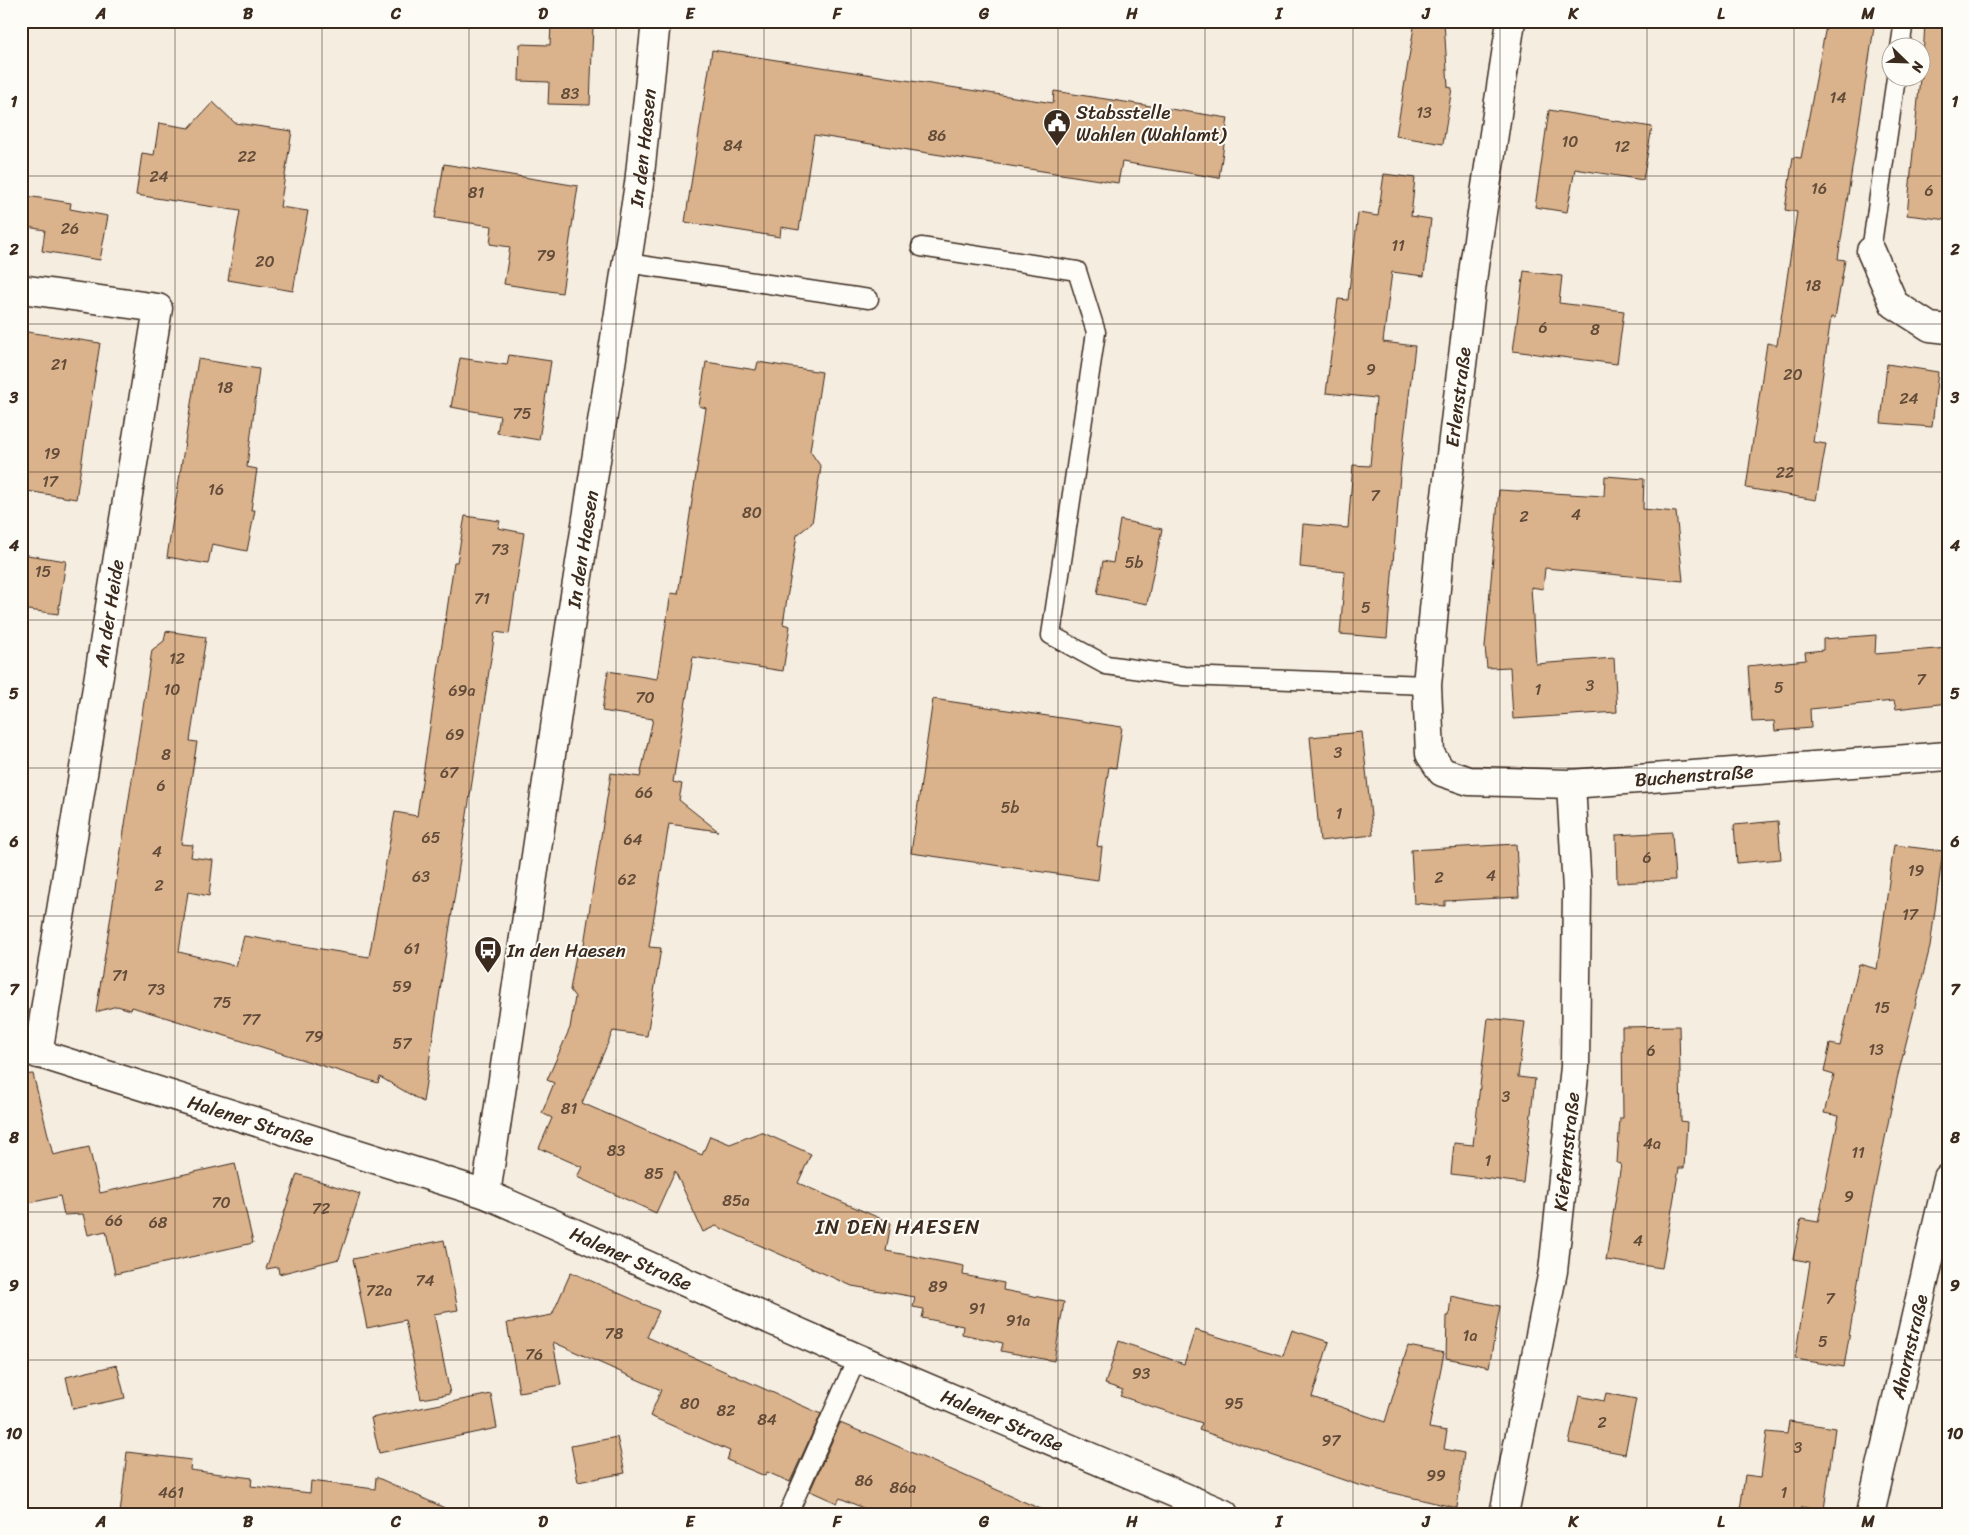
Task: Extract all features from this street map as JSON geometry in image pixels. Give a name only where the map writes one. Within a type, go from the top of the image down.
[{"type":"street","name":"In den Haesen","points":[[486,1194],[564,662],[639,184],[656,21]]},
{"type":"street","name":"Erlenstraße","points":[[1442,772],[1430,754],[1427,685],[1440,545],[1473,275],[1511,21]]},
{"type":"street","points":[[1871,251],[1894,304],[1930,328],[1948,329]]},
{"type":"street","name":"An der Heide","points":[[21,288],[158,308],[30,1051]]},
{"type":"street","name":"Buchenstraße","points":[[1442,772],[1469,782],[1571,784],[1948,756]]},
{"type":"street","name":"Kiefernstraße","points":[[1504,1514],[1552,1272],[1575,1066],[1576,890],[1571,784]]},
{"type":"street","name":"Halener Straße","points":[[30,1051],[486,1194],[857,1358],[1224,1514]]},
{"type":"street","name":"Ahornstraße","points":[[1870,1514],[1948,1178]]},
{"type":"lane","points":[[1901,38],[1904,21]]},
{"type":"lane","points":[[1871,251],[1895,88]]},
{"type":"lane","points":[[921,247],[1077,272],[1096,332],[1051,635],[1106,665],[1184,676],[1427,685]]},
{"type":"lane","points":[[627,263],[869,299]]},
{"type":"lane","points":[[788,1514],[857,1358]]},
{"type":"building","points":[[1415,21],[1444,21],[1448,87],[1452,88],[1443,144],[1396,136]]},
{"type":"building","points":[[1827,21],[1875,21],[1838,259],[1845,260],[1835,318],[1831,317],[1813,442],[1826,444],[1816,500],[1746,488],[1767,343],[1777,345],[1797,212],[1785,210],[1793,157],[1801,158]]},
{"type":"building","points":[[1925,21],[1948,21],[1948,220],[1907,215],[1919,88],[1932,88],[1932,38],[1924,38]]},
{"type":"building","points":[[551,24],[593,25],[590,105],[548,104],[549,82],[519,81],[520,44],[550,45]]},
{"type":"building","name":"Stabsstelle Wahlen (Wahlamt)","points":[[712,50],[1053,103],[1054,91],[1228,118],[1219,178],[1122,162],[1118,183],[814,135],[799,230],[781,227],[780,237],[685,222]]},
{"type":"building","points":[[213,102],[235,123],[292,131],[280,207],[308,211],[293,291],[228,280],[240,211],[136,195],[142,153],[154,155],[159,123],[189,128]]},
{"type":"building","points":[[1549,110],[1652,127],[1643,180],[1575,169],[1567,212],[1535,207]]},
{"type":"building","points":[[444,164],[578,186],[562,293],[504,284],[510,247],[490,244],[492,226],[435,218]]},
{"type":"building","points":[[1384,174],[1415,178],[1411,216],[1431,219],[1424,276],[1392,272],[1383,342],[1415,346],[1401,463],[1387,638],[1340,634],[1345,572],[1300,567],[1303,524],[1348,528],[1353,465],[1370,466],[1376,398],[1326,393],[1338,299],[1348,300],[1358,213],[1378,216]]},
{"type":"building","points":[[21,195],[71,203],[70,209],[108,216],[100,260],[42,251],[45,230],[21,226]]},
{"type":"building","points":[[1524,271],[1562,276],[1559,303],[1624,311],[1617,364],[1513,351]]},
{"type":"building","points":[[21,331],[100,343],[76,499],[21,490]]},
{"type":"building","points":[[509,355],[551,361],[539,440],[497,433],[500,416],[451,407],[460,358],[507,365]]},
{"type":"building","points":[[198,359],[259,369],[247,467],[257,469],[251,510],[255,510],[247,551],[212,544],[208,564],[167,557]]},
{"type":"building","points":[[706,362],[756,370],[758,362],[822,372],[810,451],[821,467],[812,523],[797,535],[783,624],[790,626],[783,671],[693,657],[673,782],[682,784],[679,800],[718,831],[669,824],[649,947],[661,948],[647,1036],[613,1031],[582,1103],[702,1155],[710,1136],[730,1144],[761,1132],[811,1154],[798,1183],[891,1223],[886,1251],[964,1266],[963,1275],[1004,1283],[1003,1290],[1064,1302],[1054,1361],[1001,1351],[1003,1343],[962,1334],[963,1326],[922,1318],[924,1309],[913,1307],[915,1297],[852,1286],[716,1226],[703,1232],[675,1171],[656,1213],[577,1177],[582,1167],[539,1148],[552,1118],[542,1113],[554,1083],[547,1080],[570,1028],[575,997],[570,990],[576,955],[583,951],[611,773],[640,777],[653,719],[602,711],[608,671],[657,679],[671,593],[678,594],[706,408],[699,406]]},
{"type":"building","points":[[1887,364],[1938,372],[1932,427],[1881,423]]},
{"type":"building","points":[[1605,476],[1644,479],[1643,509],[1676,512],[1683,581],[1545,568],[1543,589],[1531,587],[1536,664],[1614,658],[1617,712],[1513,719],[1510,667],[1487,668],[1485,647],[1499,490],[1604,496]]},
{"type":"building","points":[[465,516],[500,521],[498,528],[524,533],[509,634],[495,632],[423,1102],[380,1077],[378,1083],[132,1007],[131,1010],[117,1006],[96,1012],[152,650],[164,641],[166,631],[206,637],[190,741],[197,742],[181,844],[193,845],[191,857],[213,860],[209,896],[188,892],[179,952],[236,966],[244,936],[369,957],[395,812],[417,816],[454,562],[457,562]]},
{"type":"building","points":[[1120,520],[1162,529],[1147,604],[1097,594],[1103,561],[1113,563]]},
{"type":"building","points":[[21,554],[66,561],[58,614],[21,609]]},
{"type":"building","points":[[1876,635],[1875,654],[1948,648],[1948,703],[1896,709],[1894,701],[1810,709],[1811,728],[1775,731],[1774,721],[1752,722],[1748,666],[1806,660],[1805,652],[1823,650],[1823,639]]},
{"type":"building","points":[[933,699],[1122,727],[1116,768],[1109,767],[1097,846],[1102,847],[1098,880],[911,853]]},
{"type":"building","points":[[1362,732],[1373,835],[1320,841],[1310,737]]},
{"type":"building","points":[[1778,821],[1781,859],[1737,863],[1734,825]]},
{"type":"building","points":[[1672,832],[1675,880],[1617,883],[1616,835]]},
{"type":"building","points":[[1516,844],[1519,897],[1445,901],[1445,906],[1414,903],[1411,850]]},
{"type":"building","points":[[1894,845],[1943,851],[1930,947],[1897,1079],[1868,1222],[1844,1367],[1795,1359],[1810,1262],[1793,1259],[1801,1219],[1818,1222],[1839,1116],[1824,1113],[1834,1075],[1824,1072],[1830,1044],[1840,1046],[1859,964],[1877,969]]},
{"type":"building","points":[[1488,1018],[1525,1022],[1518,1077],[1535,1079],[1523,1183],[1451,1174],[1454,1143],[1473,1145]]},
{"type":"building","points":[[1679,1026],[1681,1121],[1687,1122],[1684,1168],[1679,1168],[1662,1268],[1606,1260],[1621,1164],[1617,1163],[1620,1118],[1623,1118],[1622,1027]]},
{"type":"building","points":[[33,1074],[53,1155],[89,1147],[100,1193],[235,1163],[253,1243],[115,1274],[106,1231],[88,1235],[83,1214],[64,1215],[60,1196],[21,1205],[21,1075]]},
{"type":"building","points":[[297,1174],[360,1194],[339,1259],[279,1274],[278,1267],[266,1269]]},
{"type":"building","points":[[444,1240],[458,1310],[434,1314],[450,1394],[421,1399],[405,1320],[367,1328],[353,1259]]},
{"type":"building","points":[[571,1272],[659,1311],[647,1337],[821,1414],[790,1482],[767,1472],[765,1476],[727,1460],[730,1451],[650,1416],[661,1390],[553,1342],[561,1385],[519,1392],[507,1323],[552,1315]]},
{"type":"building","points":[[1451,1296],[1500,1306],[1489,1367],[1446,1358],[1447,1316],[1449,1316]]},
{"type":"building","points":[[1195,1330],[1283,1356],[1292,1330],[1329,1342],[1312,1397],[1385,1422],[1408,1346],[1444,1353],[1429,1428],[1447,1431],[1444,1449],[1464,1453],[1457,1508],[1358,1485],[1199,1430],[1202,1423],[1120,1396],[1123,1390],[1105,1384],[1119,1341],[1184,1364]]},
{"type":"building","points":[[117,1365],[125,1398],[73,1409],[66,1377]]},
{"type":"building","points":[[1606,1393],[1636,1399],[1625,1454],[1569,1443],[1579,1396],[1604,1401]]},
{"type":"building","points":[[491,1394],[497,1428],[379,1453],[371,1418]]},
{"type":"building","points":[[1789,1421],[1835,1428],[1824,1510],[1801,1507],[1801,1514],[1765,1514],[1740,1510],[1745,1475],[1761,1477],[1767,1432],[1787,1434]]},
{"type":"building","points":[[840,1423],[865,1432],[1052,1514],[877,1514],[840,1498],[837,1503],[810,1491]]},
{"type":"building","points":[[617,1437],[625,1473],[578,1482],[571,1446]]},
{"type":"building","points":[[127,1452],[191,1460],[190,1470],[252,1478],[251,1486],[310,1493],[311,1481],[375,1489],[376,1477],[458,1514],[120,1514]]},
{"type":"place","name":"Stabsstelle Wahlen (Wahlamt)","points":[[1057,147]]},
{"type":"place","name":"In den Haesen","points":[[488,974]]},
{"type":"district","name":"IN DEN HAESEN","points":[[898,1227]]}]
